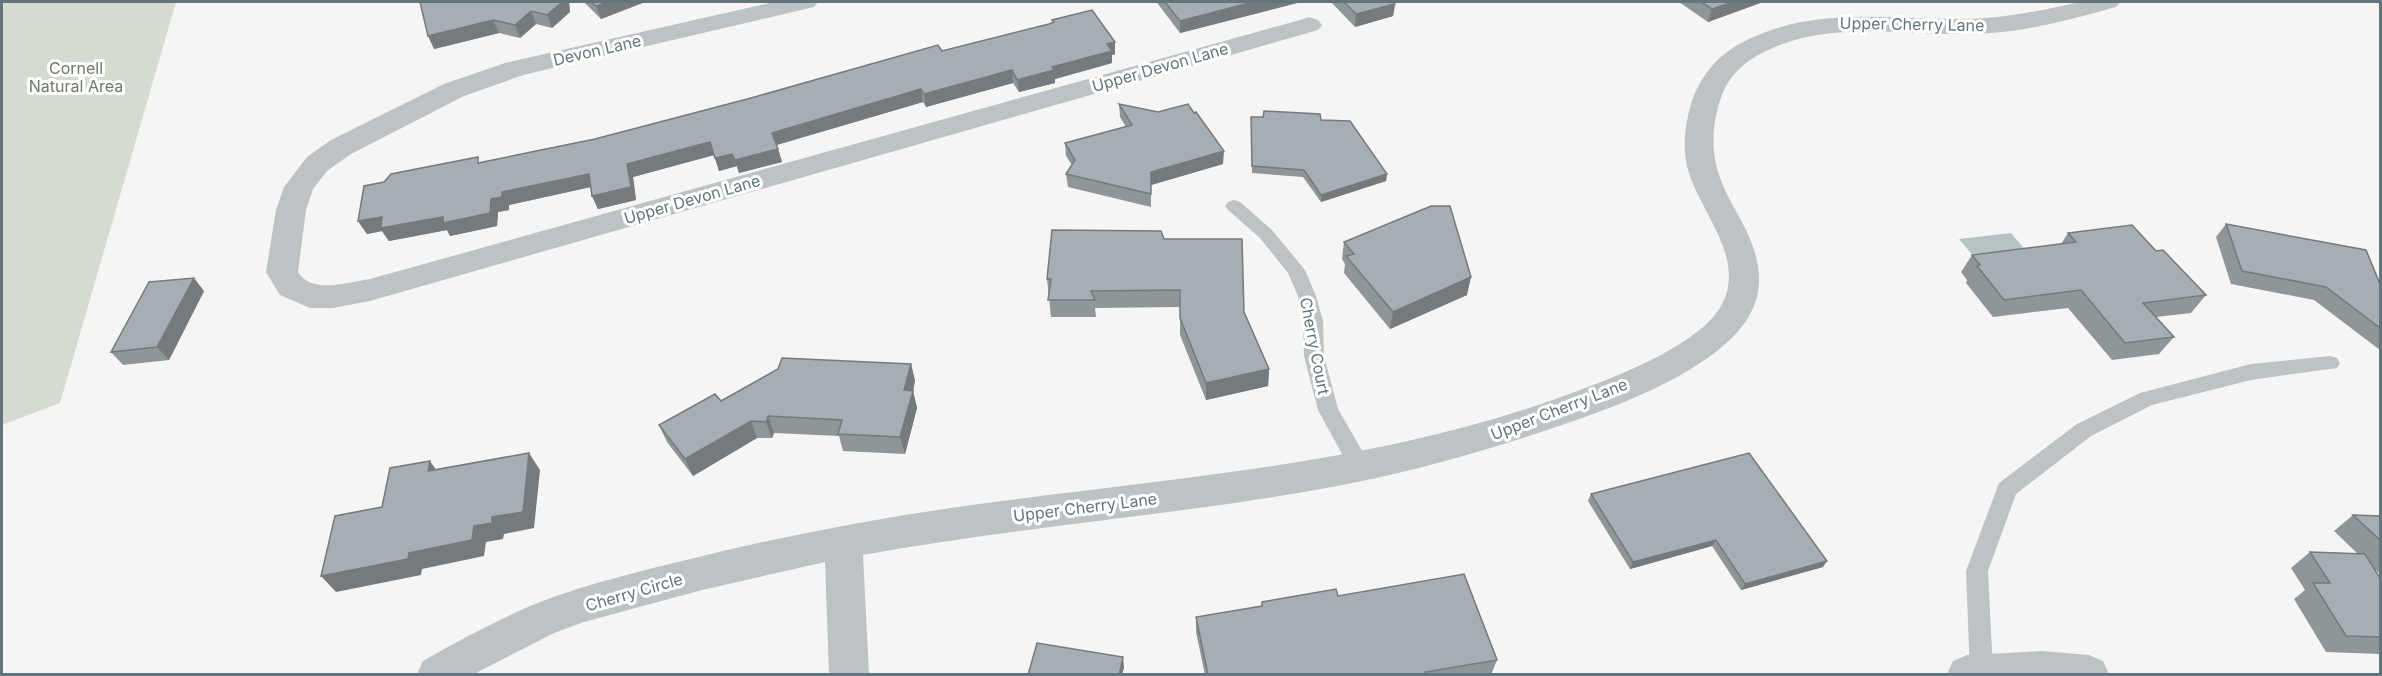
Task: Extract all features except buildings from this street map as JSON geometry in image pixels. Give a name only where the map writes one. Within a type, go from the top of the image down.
[{"type":"street","name":"Devon Lane","points":[[395,119],[454,90],[515,69],[805,2]]},
{"type":"street","name":"Upper Cherry Lane","points":[[843,541],[1004,516],[1176,496],[1360,468],[1470,442],[1552,415],[1628,384],[1691,353],[1722,330],[1736,312],[1744,293],[1745,272],[1738,240],[1711,194],[1701,167],[1698,139],[1709,87],[1726,66],[1748,49],[1777,35],[1804,27],[1849,21],[1933,26],[1985,26],[2051,16],[2107,2]]},
{"type":"street","name":"Upper Devon Lane","points":[[395,119],[341,147],[317,164],[299,187],[291,210],[282,272],[291,287],[310,296],[333,296],[370,290],[1309,25]]},
{"type":"street","points":[[843,541],[849,675]]},
{"type":"street","name":"Cherry Circle","points":[[437,675],[544,619],[657,584],[843,541]]},
{"type":"street","points":[[1974,673],[2042,670],[2090,675]]},
{"type":"lane","name":"Cherry Court","points":[[1234,206],[1266,234],[1296,270],[1307,296],[1313,321],[1314,356],[1329,410],[1360,468]]},
{"type":"lane","points":[[1974,673],[1977,571],[2007,489],[2084,430],[2147,399],[2251,372],[2330,363]]},
{"type":"green space","name":"Cornell Natural Area","points":[[2,2],[176,2],[60,403],[2,425]]},
{"type":"shaded area","points":[[2011,233],[2028,253],[1976,259],[1959,239]]}]
